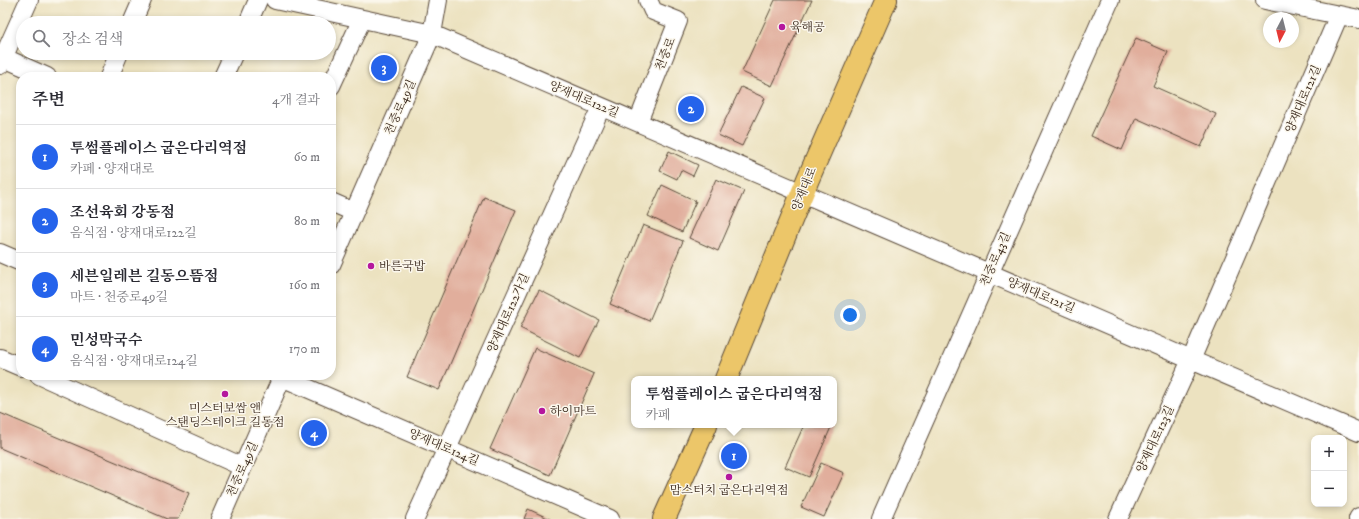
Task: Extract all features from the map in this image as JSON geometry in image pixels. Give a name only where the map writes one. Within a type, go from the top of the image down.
[{"type":"main road","name":"양재대로","points":[[727,376],[803,192],[886,0]]},
{"type":"main road","points":[[664,519],[705,428]]},
{"type":"street","points":[[22,16],[29,0]]},
{"type":"street","points":[[135,16],[142,0]]},
{"type":"street","points":[[251,16],[258,0]]},
{"type":"street","name":"양재대로122길","points":[[275,0],[432,34],[803,192]]},
{"type":"street","name":"천중로49길","points":[[336,253],[432,34],[438,0]]},
{"type":"street","name":"천중로","points":[[638,122],[678,21],[653,11],[648,0]]},
{"type":"street","name":"천중로43길","points":[[880,519],[1110,0]]},
{"type":"street","points":[[1265,0],[1359,19]]},
{"type":"street","name":"양재대로121길","points":[[1191,360],[1339,15]]},
{"type":"street","points":[[336,75],[362,18]]},
{"type":"street","points":[[16,28],[1,60],[33,72]]},
{"type":"street","points":[[111,72],[117,60]]},
{"type":"street","points":[[225,72],[231,60]]},
{"type":"street","name":"양재대로122가길","points":[[415,519],[601,107]]},
{"type":"street","name":"양재대로121길","points":[[803,192],[1359,432]]},
{"type":"street","points":[[336,204],[354,212]]},
{"type":"street","points":[[0,253],[16,260]]},
{"type":"street","points":[[0,358],[16,365]]},
{"type":"street","name":"양재대로123길","points":[[1118,519],[1191,360]]},
{"type":"street","points":[[50,380],[243,467]]},
{"type":"street","name":"천중로49길","points":[[220,519],[279,380]]},
{"type":"street","name":"양재대로124길","points":[[290,380],[610,519]]},
{"type":"building","points":[[775,0],[812,0],[772,86],[742,72]]},
{"type":"building","points":[[1136,38],[1168,52],[1153,86],[1216,114],[1201,147],[1136,118],[1122,150],[1091,136]]},
{"type":"building","points":[[741,87],[765,98],[742,146],[718,135]]},
{"type":"building","points":[[669,151],[698,165],[693,176],[681,170],[677,179],[660,171]]},
{"type":"building","points":[[716,179],[744,191],[718,251],[689,238]]},
{"type":"building","points":[[662,185],[696,201],[682,232],[648,216]]},
{"type":"building","points":[[484,197],[516,210],[439,390],[407,377]]},
{"type":"building","points":[[643,225],[683,241],[649,321],[610,304]]},
{"type":"building","points":[[539,290],[599,320],[580,358],[520,328]]},
{"type":"building","name":"하이마트","points":[[535,348],[594,374],[550,475],[490,449]]},
{"type":"building","points":[[0,413],[189,493],[178,519],[167,519],[0,448]]},
{"type":"building","points":[[803,428],[831,428],[809,477],[785,467]]},
{"type":"building","points":[[821,463],[844,473],[824,517],[801,507]]},
{"type":"building","points":[[528,509],[550,519],[524,519]]},
{"type":"place","name":"육해공","points":[[782,27]]},
{"type":"place","name":"세븐일레븐 길동으뜸점","points":[[384,68]]},
{"type":"place","name":"조선육회 강동점","points":[[691,109]]},
{"type":"place","name":"바른국밥","points":[[371,266]]},
{"type":"place","name":"미스터보쌈 앤 스탠딩스테이크 길동점","points":[[225,394]]},
{"type":"place","name":"하이마트","points":[[542,411]]},
{"type":"place","name":"민성막국수","points":[[314,433]]},
{"type":"place","name":"투썸플레이스 굽은다리역점","points":[[734,456]]},
{"type":"place","name":"맘스터치 굽은다리역점","points":[[729,477]]}]
